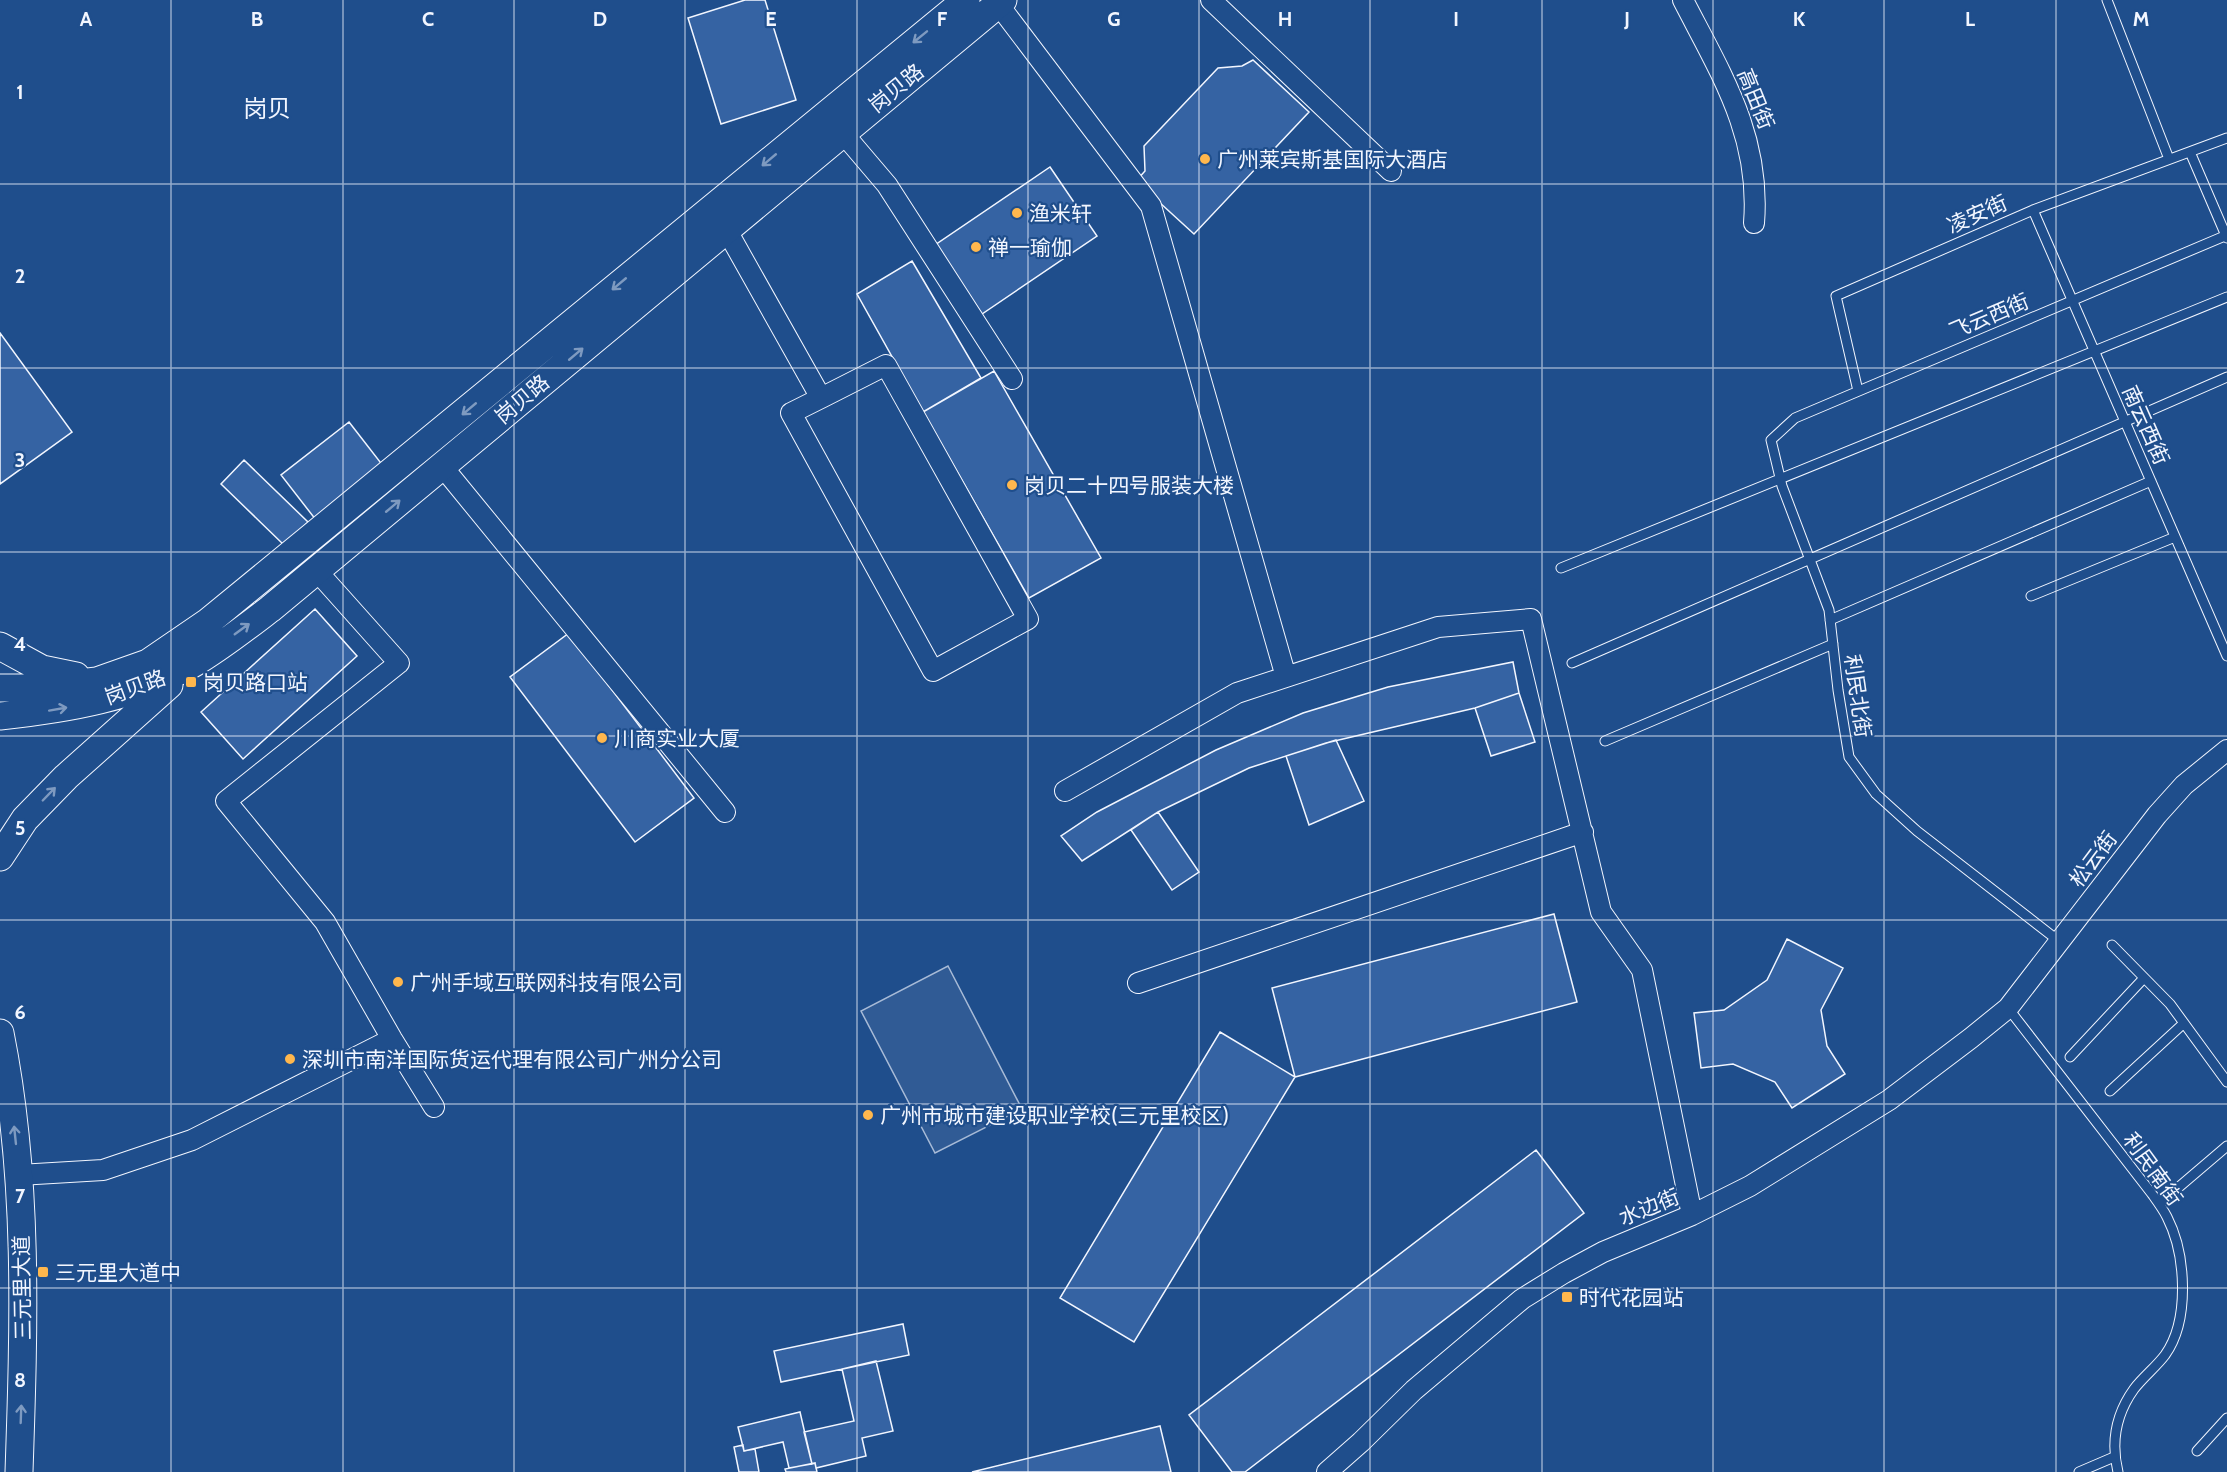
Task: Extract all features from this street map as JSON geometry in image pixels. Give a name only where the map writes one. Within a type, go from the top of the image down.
[{"type":"main road","name":"岗贝路","points":[[0,716],[51,710],[134,691],[194,663],[270,609],[726,229],[834,123],[966,0]]},
{"type":"main road","name":"岗贝路","points":[[0,688],[33,688],[97,681],[148,663],[208,622],[834,123],[999,1]]},
{"type":"main road","points":[[0,646],[42,669],[97,681]]},
{"type":"main road","points":[[0,857],[25,819],[66,777],[194,663]]},
{"type":"main road","name":"三元里大道","points":[[0,1033],[12,1101],[19,1175],[24,1298],[19,1472]]},
{"type":"street","points":[[1211,0],[1391,171]]},
{"type":"street","name":"高田街","points":[[1683,0],[1736,103],[1752,166],[1756,196],[1754,223]]},
{"type":"street","points":[[999,1],[1151,206],[1286,677]]},
{"type":"street","points":[[834,123],[887,185],[1012,379]]},
{"type":"street","points":[[726,229],[821,398]]},
{"type":"street","points":[[886,365],[1028,619],[933,671],[791,413],[821,398],[886,365]]},
{"type":"street","points":[[442,466],[724,812]]},
{"type":"street","points":[[316,570],[399,663],[226,801],[325,922],[434,1107]]},
{"type":"street","points":[[1065,791],[1236,693],[1438,627],[1531,619],[1601,912],[1642,970],[1692,1215]]},
{"type":"street","name":"松云街","points":[[2008,1008],[2157,815],[2184,785],[2227,750]]},
{"type":"street","points":[[1138,982],[1583,832]]},
{"type":"street","name":"水边街","points":[[1327,1472],[1414,1390],[1522,1299],[1603,1252],[1692,1215],[1750,1185],[1850,1126],[1929,1071],[2008,1008]]},
{"type":"street","points":[[19,1175],[103,1170],[192,1140],[392,1039]]},
{"type":"lane","points":[[2107,0],[2169,159]]},
{"type":"lane","name":"凌安街","points":[[1858,391],[1836,296],[2033,210],[2227,138]]},
{"type":"lane","points":[[2190,152],[2227,236]]},
{"type":"lane","name":"南云西街","points":[[2033,210],[2227,656]]},
{"type":"lane","name":"飞云西街","points":[[1771,440],[1795,417],[2227,236]]},
{"type":"lane","points":[[1561,568],[2227,297]]},
{"type":"lane","points":[[1572,663],[2227,377]]},
{"type":"lane","name":"利民北街","points":[[1771,440],[1780,479],[1829,610],[1849,757],[1876,794],[1917,831],[2060,942]]},
{"type":"lane","points":[[1830,620],[2151,482]]},
{"type":"lane","points":[[2031,596],[2175,537]]},
{"type":"lane","points":[[1605,741],[1833,645]]},
{"type":"lane","points":[[2112,945],[2170,1004],[2227,1082]]},
{"type":"lane","points":[[2070,1057],[2144,978]]},
{"type":"lane","name":"利民南街","points":[[2008,1008],[2159,1204],[2168,1218],[2179,1255],[2184,1287],[2179,1325],[2166,1353],[2133,1390],[2120,1415],[2114,1435],[2114,1457],[2118,1472]]},
{"type":"lane","points":[[2110,1091],[2184,1023]]},
{"type":"lane","points":[[2159,1204],[2227,1146]]},
{"type":"lane","points":[[2197,1451],[2227,1418]]},
{"type":"lane","points":[[2079,1472],[2114,1457]]},
{"type":"shaded area","points":[[948,966],[1022,1109],[935,1153],[861,1011]]},
{"type":"building","points":[[745,0],[765,0],[796,100],[721,124],[688,18]]},
{"type":"building","name":"广州莱宾斯基国际大酒店","points":[[1253,60],[1309,112],[1194,234],[1136,181],[1145,171],[1144,146],[1218,68],[1242,66]]},
{"type":"building","points":[[1050,167],[1097,236],[982,314],[935,245]]},
{"type":"building","points":[[912,261],[981,378],[923,412],[857,294]]},
{"type":"building","points":[[0,333],[72,432],[0,484]]},
{"type":"building","name":"岗贝二十四号服装大楼","points":[[994,371],[1101,558],[1029,598],[923,412]]},
{"type":"building","points":[[349,422],[384,467],[316,520],[281,475]]},
{"type":"building","points":[[244,460],[308,522],[285,546],[221,484]]},
{"type":"building","points":[[315,609],[357,656],[243,759],[201,712]]},
{"type":"building","name":"川商实业大厦","points":[[569,633],[694,798],[635,842],[510,677]]},
{"type":"building","points":[[1513,662],[1519,693],[1475,708],[1326,743],[1249,768],[1158,812],[1082,861],[1061,836],[1097,812],[1216,750],[1303,713],[1388,687]]},
{"type":"building","points":[[1519,693],[1535,742],[1491,756],[1475,708]]},
{"type":"building","points":[[1336,740],[1364,801],[1309,825],[1286,756]]},
{"type":"building","points":[[1158,812],[1199,872],[1172,890],[1131,830]]},
{"type":"building","points":[[1554,914],[1577,1002],[1295,1077],[1272,988]]},
{"type":"building","points":[[1787,939],[1843,968],[1821,1010],[1827,1046],[1845,1074],[1792,1108],[1775,1082],[1733,1064],[1701,1068],[1694,1013],[1724,1010],[1767,980]]},
{"type":"building","points":[[1220,1032],[1295,1077],[1134,1342],[1060,1298]]},
{"type":"building","points":[[1536,1150],[1584,1213],[1245,1472],[1232,1472],[1189,1415]]},
{"type":"building","points":[[903,1324],[909,1355],[781,1382],[774,1351]]},
{"type":"building","points":[[876,1361],[893,1431],[862,1438],[866,1456],[816,1468],[815,1463],[812,1464],[804,1432],[854,1421],[842,1369]]},
{"type":"building","points":[[800,1412],[812,1464],[789,1468],[783,1442],[744,1451],[738,1427]]},
{"type":"building","points":[[1160,1426],[1171,1472],[972,1472]]},
{"type":"building","points":[[743,1445],[744,1451],[755,1449],[759,1472],[739,1472],[734,1447]]},
{"type":"building","points":[[815,1463],[817,1472],[786,1472],[785,1469]]},
{"type":"place","name":"广州莱宾斯基国际大酒店","points":[[1205,159]]},
{"type":"place","name":"渔米轩","points":[[1017,213]]},
{"type":"place","name":"禅一瑜伽","points":[[976,247]]},
{"type":"place","name":"岗贝二十四号服装大楼","points":[[1012,485]]},
{"type":"place","name":"岗贝路口站","points":[[191,682]]},
{"type":"place","name":"川商实业大厦","points":[[602,738]]},
{"type":"place","name":"广州手域互联网科技有限公司","points":[[398,982]]},
{"type":"place","name":"深圳市南洋国际货运代理有限公司广州分公司","points":[[290,1059]]},
{"type":"place","name":"广州市城市建设职业学校(三元里校区)","points":[[868,1115]]},
{"type":"place","name":"三元里大道中","points":[[43,1272]]},
{"type":"place","name":"时代花园站","points":[[1567,1297]]},
{"type":"district","name":"岗贝","points":[[267,108]]}]
